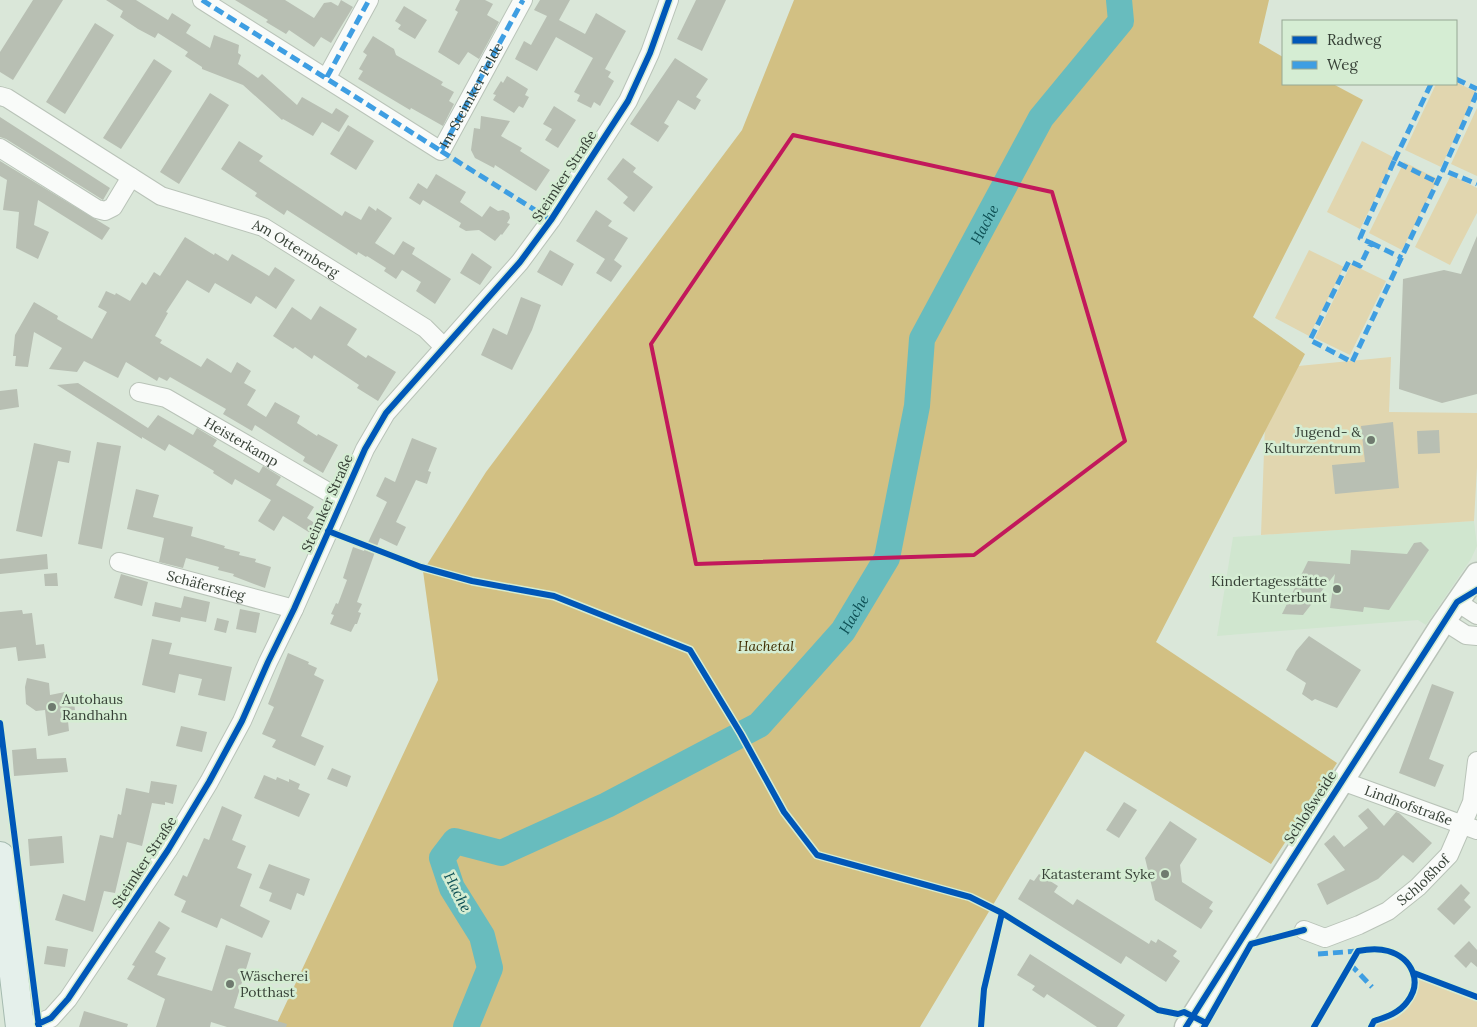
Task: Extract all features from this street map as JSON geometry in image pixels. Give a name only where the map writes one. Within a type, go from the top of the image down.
[{"type":"main road","points":[[0,856],[20,1027]]},
{"type":"street","name":"Im Steimker Felde","points":[[202,0],[442,151],[523,0]]},
{"type":"street","points":[[327,77],[370,0]]},
{"type":"street","name":"Steimker Straße","points":[[28,1027],[50,1018],[68,999],[168,850],[209,782],[242,721],[365,449],[386,413],[520,262],[551,220],[623,109],[650,53],[669,0]]},
{"type":"street","name":"Am Otternberg","points":[[0,96],[7,98],[161,196],[263,227],[425,328],[444,348]]},
{"type":"street","points":[[0,148],[97,209],[105,211],[113,207],[131,177]]},
{"type":"street","name":"Heisterkamp","points":[[139,392],[166,398],[342,500]]},
{"type":"street","name":"Schäferstieg","points":[[119,562],[294,609]]},
{"type":"street","name":"Schloßweide","points":[[1186,1027],[1456,602],[1477,574]]},
{"type":"street","points":[[1456,602],[1477,615]]},
{"type":"street","points":[[1444,621],[1466,635],[1477,636]]},
{"type":"street","name":"Schloßhof","points":[[1304,930],[1325,938],[1388,911],[1418,887],[1449,855],[1470,827],[1477,761]]},
{"type":"street","name":"Lindhofstraße","points":[[1342,781],[1470,827]]},
{"type":"highlighted area","points":[[793,135],[1052,192],[1125,441],[974,555],[696,564],[651,344]]},
{"type":"shaded area","points":[[1457,82],[1476,92],[1441,167],[1405,150],[1436,85],[1457,85]]},
{"type":"shaded area","points":[[1477,108],[1477,176],[1451,164]]},
{"type":"shaded area","points":[[1362,141],[1395,158],[1360,229],[1327,212]]},
{"type":"shaded area","points":[[1404,162],[1438,179],[1402,250],[1369,233]]},
{"type":"shaded area","points":[[1451,175],[1477,188],[1477,213],[1450,265],[1415,247]]},
{"type":"shaded area","points":[[1309,250],[1344,267],[1309,336],[1275,318]]},
{"type":"shaded area","points":[[1351,264],[1386,281],[1350,355],[1315,338]]},
{"type":"shaded area","name":"Jugend- & Kulturzentrum","points":[[1391,357],[1389,412],[1477,413],[1474,521],[1261,535],[1267,369]]},
{"type":"shaded area","name":"Kindertagesstätte Kunterbunt","points":[[1474,521],[1477,546],[1471,559],[1426,625],[1418,620],[1217,636],[1233,537]]},
{"type":"shaded area","points":[[1419,978],[1477,1001],[1477,1027],[1375,1027],[1377,1024],[1396,1018],[1405,1011],[1418,989]]},
{"type":"green space","name":"Hachetal","points":[[794,0],[1269,0],[1259,43],[1282,56],[1282,85],[1335,85],[1363,100],[1253,317],[1305,354],[1156,642],[1337,763],[1271,864],[1085,751],[920,1027],[275,1027],[438,680],[423,571],[486,472],[742,130]]},
{"type":"building","points":[[33,0],[63,0],[13,80],[0,72],[0,52]]},
{"type":"building","points":[[106,0],[136,0],[168,20],[172,13],[191,25],[186,33],[210,48],[214,35],[239,45],[238,53],[241,55],[238,64],[258,78],[262,74],[297,105],[302,97],[332,114],[336,108],[349,116],[339,132],[322,122],[313,136],[282,120],[243,85],[202,69],[202,67],[185,56],[188,52],[158,33],[155,38],[138,29],[120,17],[123,11]]},
{"type":"building","points":[[235,0],[285,0],[314,18],[324,3],[331,2],[338,6],[341,0],[353,7],[331,43],[321,37],[314,47],[289,30],[286,34],[266,22],[268,20]]},
{"type":"building","points":[[460,0],[485,0],[493,4],[487,15],[499,22],[479,59],[468,52],[459,65],[438,52],[458,12],[455,10]]},
{"type":"building","points":[[540,0],[570,0],[559,20],[585,34],[596,13],[626,31],[605,69],[611,72],[608,77],[614,81],[600,106],[594,102],[591,108],[577,101],[580,95],[574,92],[593,58],[556,37],[537,71],[515,59],[524,41],[531,45],[547,16],[534,10]]},
{"type":"building","points":[[696,0],[726,0],[702,51],[677,39]]},
{"type":"building","points":[[404,6],[427,20],[415,39],[398,29],[401,25],[395,21]]},
{"type":"building","points":[[95,23],[114,35],[65,114],[46,102]]},
{"type":"building","points":[[373,36],[394,49],[396,55],[443,82],[441,85],[454,92],[449,101],[454,104],[443,126],[411,108],[410,110],[358,79],[363,71],[359,69],[367,55],[363,52]]},
{"type":"building","points":[[675,58],[708,79],[696,97],[701,100],[695,110],[678,100],[664,123],[669,126],[658,142],[630,124]]},
{"type":"building","points":[[154,59],[172,71],[121,149],[103,138]]},
{"type":"building","points":[[507,76],[528,89],[525,95],[529,97],[523,108],[519,106],[514,113],[493,100],[496,95],[493,94],[501,81],[503,83]]},
{"type":"building","points":[[210,93],[229,105],[179,184],[160,172]]},
{"type":"building","points":[[554,106],[576,120],[558,148],[545,140],[552,129],[543,124]]},
{"type":"building","points":[[481,116],[510,121],[501,136],[522,148],[520,151],[550,170],[536,191],[495,165],[494,168],[475,158],[471,150],[474,128],[480,129]]},
{"type":"building","points":[[0,117],[110,188],[103,200],[0,137]]},
{"type":"building","points":[[348,125],[374,141],[356,170],[330,154]]},
{"type":"building","points":[[239,141],[263,156],[259,161],[342,216],[345,211],[361,220],[369,206],[376,211],[377,208],[392,218],[375,243],[394,255],[403,241],[415,248],[412,254],[451,279],[435,304],[416,291],[421,282],[402,270],[396,279],[384,271],[386,268],[367,256],[358,252],[357,255],[287,210],[284,215],[255,196],[257,193],[221,169]]},
{"type":"building","points":[[623,158],[636,168],[633,172],[653,187],[634,212],[623,203],[628,197],[607,179]]},
{"type":"building","points":[[0,161],[110,228],[102,240],[38,200],[34,225],[49,232],[38,259],[16,248],[19,212],[3,210],[7,180],[0,176]]},
{"type":"building","points":[[436,174],[466,192],[460,202],[482,217],[490,206],[498,211],[503,210],[509,213],[510,218],[507,223],[510,224],[502,235],[495,241],[479,230],[466,231],[459,227],[461,223],[423,200],[420,205],[409,198],[418,183],[427,189]]},
{"type":"building","points":[[596,210],[612,221],[608,226],[628,238],[614,260],[622,266],[611,282],[596,273],[605,259],[576,241]]},
{"type":"building","points":[[1477,236],[1477,394],[1442,403],[1399,389],[1403,279],[1444,270],[1461,274]]},
{"type":"building","points":[[185,237],[214,255],[215,253],[228,261],[232,254],[269,276],[275,267],[295,280],[276,309],[256,296],[251,304],[215,283],[209,293],[187,280],[166,312],[168,313],[155,336],[162,340],[160,343],[201,367],[207,358],[231,373],[237,362],[251,371],[244,383],[256,390],[247,405],[266,417],[275,402],[300,416],[297,423],[317,436],[318,434],[338,445],[323,473],[303,461],[305,457],[255,425],[252,431],[223,414],[226,409],[170,377],[167,381],[159,377],[157,381],[126,362],[118,378],[84,361],[77,372],[49,369],[62,348],[34,332],[28,367],[15,366],[16,356],[13,356],[15,335],[34,302],[58,316],[57,319],[92,339],[107,312],[98,307],[106,291],[115,295],[116,293],[130,301],[142,282],[146,285],[154,272],[160,276]]},
{"type":"building","points":[[550,250],[574,264],[562,286],[537,272]]},
{"type":"building","points":[[472,253],[492,267],[480,285],[460,273]]},
{"type":"building","points":[[521,297],[541,305],[532,330],[512,370],[481,355],[493,328],[507,335]]},
{"type":"building","points":[[320,306],[357,329],[347,345],[366,358],[368,355],[396,372],[378,401],[357,388],[359,385],[314,355],[312,359],[295,347],[293,349],[273,336],[292,307],[311,320]]},
{"type":"building","points":[[78,383],[148,428],[158,415],[193,435],[197,428],[217,440],[213,446],[259,473],[263,466],[281,477],[276,485],[314,507],[307,518],[319,526],[315,536],[283,516],[274,531],[258,521],[271,500],[235,479],[232,485],[213,473],[214,471],[169,444],[165,451],[142,437],[142,439],[57,385]]},
{"type":"building","points":[[17,389],[19,407],[0,410],[0,391]]},
{"type":"building","name":"Jugend- & Kulturzentrum","points":[[1393,422],[1399,488],[1335,494],[1332,465],[1365,462],[1361,426]]},
{"type":"building","points":[[1439,430],[1440,453],[1418,454],[1417,431]]},
{"type":"building","points":[[412,438],[437,448],[428,471],[431,472],[427,484],[416,480],[396,522],[406,527],[397,546],[380,538],[357,602],[362,604],[358,612],[361,613],[357,624],[355,624],[351,632],[330,624],[334,615],[331,614],[336,603],[338,604],[347,580],[343,578],[353,547],[364,551],[387,502],[376,496],[385,477],[395,482]]},
{"type":"building","points":[[97,442],[121,446],[102,549],[78,544]]},
{"type":"building","points":[[34,443],[71,451],[69,463],[58,461],[42,537],[16,531]]},
{"type":"building","points":[[136,489],[159,495],[153,517],[193,527],[191,536],[225,546],[224,548],[240,552],[239,555],[256,559],[255,562],[271,567],[265,588],[233,576],[234,574],[218,570],[219,567],[186,558],[183,568],[159,562],[164,538],[127,529]]},
{"type":"building","points":[[1421,542],[1429,550],[1389,610],[1364,607],[1363,612],[1330,608],[1335,574],[1303,615],[1282,614],[1308,561],[1350,564],[1351,550],[1407,554],[1414,543]]},
{"type":"building","points":[[47,554],[48,569],[0,574],[0,559]]},
{"type":"building","points":[[57,573],[58,586],[45,586],[44,574]]},
{"type":"building","points":[[121,574],[148,582],[142,606],[114,598]]},
{"type":"building","points":[[184,596],[210,602],[206,622],[181,617],[180,622],[152,616],[155,602],[181,608]]},
{"type":"building","points":[[240,609],[260,613],[256,633],[236,629]]},
{"type":"building","points":[[22,610],[23,614],[32,613],[36,645],[44,644],[46,658],[18,661],[16,647],[0,649],[0,612]]},
{"type":"building","points":[[217,618],[229,621],[226,633],[214,630]]},
{"type":"building","points":[[1309,636],[1361,670],[1337,708],[1315,699],[1312,701],[1302,694],[1306,683],[1286,670],[1296,651]]},
{"type":"building","points":[[152,639],[172,643],[169,654],[232,667],[225,701],[198,695],[202,679],[179,674],[175,693],[142,685]]},
{"type":"building","points":[[288,653],[309,662],[308,664],[317,668],[314,675],[324,680],[301,736],[324,746],[315,766],[272,747],[276,740],[262,734],[274,707],[268,704]]},
{"type":"building","name":"Autohaus Randhahn","points":[[27,678],[49,683],[50,695],[65,692],[65,697],[73,695],[75,710],[67,711],[69,731],[48,736],[45,710],[36,711],[26,704],[25,687]]},
{"type":"building","points":[[1432,684],[1454,692],[1429,759],[1444,765],[1435,787],[1399,773]]},
{"type":"building","points":[[181,726],[207,732],[202,752],[176,746]]},
{"type":"building","points":[[36,748],[37,759],[66,758],[68,772],[14,776],[12,750]]},
{"type":"building","points":[[332,768],[351,776],[347,787],[327,779]]},
{"type":"building","points":[[264,775],[276,780],[277,777],[289,782],[289,779],[300,784],[298,789],[310,794],[299,817],[254,798]]},
{"type":"building","points":[[151,781],[177,785],[173,804],[165,802],[165,805],[152,803],[142,846],[127,842],[115,893],[104,891],[93,932],[55,920],[63,894],[85,901],[100,835],[113,838],[118,814],[121,815],[126,788],[149,793]]},
{"type":"building","points":[[1124,802],[1137,810],[1119,838],[1106,830]]},
{"type":"building","points":[[222,806],[242,815],[232,840],[246,846],[237,868],[252,874],[240,906],[270,921],[262,938],[221,918],[217,928],[181,912],[186,901],[174,895],[183,875],[187,877],[204,838],[209,840]]},
{"type":"building","points":[[1368,808],[1384,826],[1396,812],[1399,813],[1432,843],[1413,863],[1403,855],[1378,879],[1327,905],[1317,884],[1345,870],[1324,844],[1334,835],[1344,847],[1368,828],[1358,816]]},
{"type":"building","name":"Katasteramt Syke","points":[[1170,821],[1197,839],[1180,865],[1182,882],[1213,902],[1209,908],[1213,911],[1201,929],[1155,900],[1145,858]]},
{"type":"building","points":[[62,836],[64,863],[30,866],[28,839]]},
{"type":"building","points":[[269,864],[310,879],[304,896],[297,893],[291,910],[269,901],[272,893],[259,888]]},
{"type":"building","points":[[1039,874],[1058,886],[1054,892],[1073,905],[1077,899],[1149,944],[1151,940],[1156,943],[1158,939],[1177,951],[1173,956],[1180,961],[1166,982],[1126,956],[1121,964],[1018,899],[1030,879],[1034,881]]},
{"type":"building","points":[[1461,884],[1470,893],[1464,900],[1471,907],[1454,925],[1437,909]]},
{"type":"building","name":"Wäscherei Potthast","points":[[159,921],[170,928],[155,952],[166,958],[157,975],[212,991],[226,945],[251,953],[234,1008],[287,1024],[286,1027],[227,1027],[211,1022],[210,1027],[156,1027],[165,999],[127,979],[135,966],[132,965]]},
{"type":"building","points":[[1469,941],[1477,950],[1477,967],[1471,962],[1466,968],[1454,956]]},
{"type":"building","points":[[47,946],[68,949],[65,967],[44,964]]},
{"type":"building","points":[[1030,954],[1125,1015],[1117,1027],[1097,1027],[1047,994],[1044,998],[1032,990],[1035,986],[1017,975]]},
{"type":"building","points":[[84,1011],[128,1024],[127,1027],[79,1027]]},
{"type":"waterway","name":"Hache","points":[[466,1027],[490,968],[482,936],[452,888],[442,858],[455,841],[501,853],[607,805],[759,725],[843,631],[887,558],[917,406],[922,339],[1041,118],[1121,21],[1119,0]]},
{"type":"marked path","points":[[202,0],[441,151],[523,0]]},
{"type":"marked path","points":[[327,77],[369,0]]},
{"type":"marked path","points":[[1457,79],[1477,89]]},
{"type":"marked path","points":[[1431,85],[1394,161],[1437,182]]},
{"type":"marked path","points":[[1477,93],[1443,170],[1477,184]]},
{"type":"marked path","points":[[441,151],[551,220]]},
{"type":"marked path","points":[[1394,161],[1360,238],[1371,243],[1360,266],[1349,261],[1310,340],[1352,362],[1443,170]]},
{"type":"marked path","points":[[1371,243],[1402,258]]},
{"type":"marked path","points":[[1318,954],[1358,951]]},
{"type":"marked path","points":[[1350,964],[1372,987]]},
{"type":"cycle path","points":[[38,1024],[51,1018],[68,999],[168,850],[209,782],[242,721],[365,449],[386,413],[520,262],[551,220],[628,101],[650,53],[669,0]]},
{"type":"cycle path","points":[[328,531],[421,567],[472,581],[554,596],[690,650],[741,734],[784,812],[817,855],[970,897],[1002,913],[1158,1010],[1178,1014],[1184,1012],[1206,1023]]},
{"type":"cycle path","points":[[1186,1027],[1457,602],[1477,590]]},
{"type":"cycle path","points":[[0,723],[39,1027]]},
{"type":"cycle path","points":[[981,1027],[984,989],[1002,913]]},
{"type":"cycle path","points":[[1204,1027],[1251,944],[1304,930]]},
{"type":"cycle path","points":[[1314,1027],[1358,951],[1380,949],[1396,954],[1409,965],[1414,979],[1414,987],[1404,1006],[1392,1014],[1374,1021],[1371,1027]]},
{"type":"cycle path","points":[[1414,973],[1477,997]]},
{"type":"place","name":"Jugend- & Kulturzentrum","points":[[1371,440]]},
{"type":"place","name":"Kindertagesstätte Kunterbunt","points":[[1337,589]]},
{"type":"place","name":"Autohaus Randhahn","points":[[52,707]]},
{"type":"place","name":"Katasteramt Syke","points":[[1165,874]]},
{"type":"place","name":"Wäscherei Potthast","points":[[230,984]]}]
